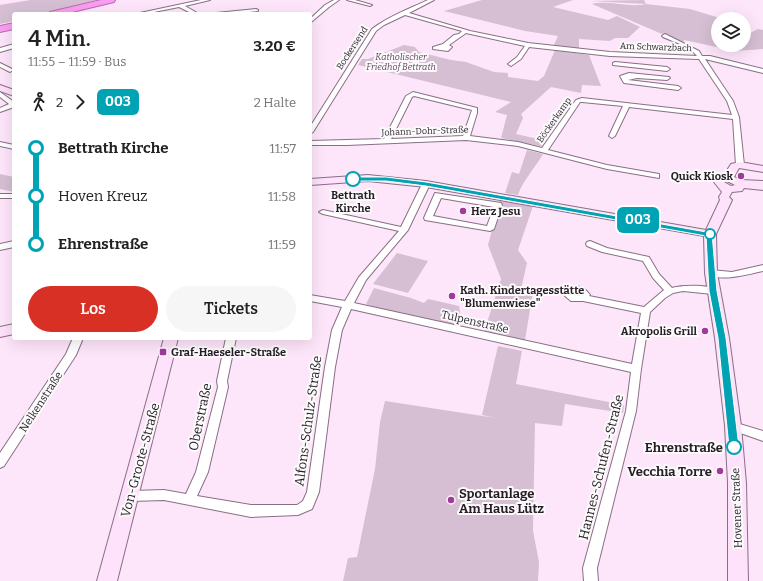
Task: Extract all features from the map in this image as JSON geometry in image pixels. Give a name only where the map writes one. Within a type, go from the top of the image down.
[{"type":"highway","points":[[60,12],[111,0]]},
{"type":"highway","points":[[70,12],[120,0]]},
{"type":"highway","points":[[0,28],[12,25]]},
{"type":"street","points":[[148,12],[208,0]]},
{"type":"street","points":[[312,20],[327,6],[337,0]]},
{"type":"street","points":[[349,0],[370,5]]},
{"type":"street","name":"Bockersend","points":[[312,129],[346,73],[366,46],[374,30],[403,13],[432,0]]},
{"type":"street","points":[[181,6],[192,12]]},
{"type":"street","points":[[236,12],[256,10]]},
{"type":"street","name":"Am Schwarzbach","points":[[403,13],[467,32],[528,45],[636,56],[710,58],[763,70]]},
{"type":"street","points":[[439,24],[449,18]]},
{"type":"street","points":[[445,45],[456,36],[479,26]]},
{"type":"street","points":[[665,36],[684,44],[697,52],[730,101],[736,117],[734,180]]},
{"type":"street","points":[[535,46],[539,38]]},
{"type":"street","points":[[511,64],[519,58],[528,45]]},
{"type":"street","points":[[598,45],[599,53]]},
{"type":"street","points":[[0,50],[12,47]]},
{"type":"street","points":[[632,47],[636,56]]},
{"type":"street","name":"Am Schwarzbach","points":[[610,54],[611,61],[627,78]]},
{"type":"street","name":"Am Schwarzbach","points":[[615,64],[666,70]]},
{"type":"street","points":[[0,65],[10,70]]},
{"type":"street","points":[[627,78],[667,78]]},
{"type":"street","points":[[627,78],[678,88]]},
{"type":"street","points":[[627,78],[627,89]]},
{"type":"street","points":[[0,88],[11,97]]},
{"type":"street","points":[[0,94],[11,97]]},
{"type":"street","points":[[387,141],[393,127],[400,117],[408,96],[413,94],[475,109],[466,138]]},
{"type":"street","name":"Böckerkamp","points":[[544,150],[578,101],[582,100],[736,117]]},
{"type":"street","points":[[612,136],[627,105]]},
{"type":"street","points":[[0,110],[12,106]]},
{"type":"street","name":"Johann-Dohr-Straße","points":[[312,143],[466,138],[518,144],[607,167],[656,176]]},
{"type":"street","points":[[2,146],[12,147]]},
{"type":"street","points":[[734,180],[763,169]]},
{"type":"street","points":[[762,185],[756,180],[763,172]]},
{"type":"street","points":[[312,182],[368,178],[710,234]]},
{"type":"street","points":[[734,180],[762,185]]},
{"type":"street","name":"Hovener Straße","points":[[734,180],[730,199],[726,200],[710,234],[713,291],[722,338],[733,426],[737,490],[738,581]]},
{"type":"street","name":"Alfons-Schulz-Straße","points":[[131,496],[164,495],[251,511],[298,510],[308,505],[313,492],[330,367],[337,330],[362,279],[404,230],[424,188]]},
{"type":"street","points":[[438,195],[498,205],[490,230],[467,225],[428,218],[438,195]]},
{"type":"street","points":[[0,196],[12,196]]},
{"type":"street","points":[[323,212],[404,230]]},
{"type":"street","points":[[590,244],[605,250],[646,259],[656,276],[670,291]]},
{"type":"street","points":[[0,248],[12,245]]},
{"type":"street","points":[[711,273],[732,275],[763,268]]},
{"type":"street","points":[[583,298],[646,311],[662,296],[670,291],[683,288],[713,291]]},
{"type":"street","name":"Tulpenstraße","points":[[312,298],[636,368]]},
{"type":"street","name":"Hannes-Schufen-Straße","points":[[591,581],[590,568],[631,411],[636,368],[646,311]]},
{"type":"street","points":[[0,332],[12,329]]},
{"type":"street","name":"Nelkenstraße","points":[[0,464],[71,354],[77,340]]},
{"type":"street","name":"Von-Groote-Straße","points":[[107,581],[131,496],[170,340]]},
{"type":"street","name":"Oberstraße","points":[[190,499],[204,464],[223,387],[222,381],[231,340]]},
{"type":"street","points":[[733,426],[763,436]]},
{"type":"green space","points":[[30,0],[97,0],[49,12],[12,12],[12,21],[0,24],[0,5]]},
{"type":"green space","points":[[482,0],[573,0],[553,7],[608,20],[617,16],[640,27],[628,38],[615,38],[610,41],[579,39],[579,50],[553,47],[558,36],[525,31],[444,11]]},
{"type":"green space","points":[[644,0],[646,4],[591,1]]},
{"type":"green space","points":[[605,3],[646,4],[690,9],[711,15],[711,46],[684,40],[683,43],[592,4]]},
{"type":"green space","points":[[758,29],[763,30],[763,49],[751,50],[751,32]]},
{"type":"green space","name":"Katholischer Friedhof Bettrath","points":[[404,45],[415,47],[419,52],[466,62],[494,72],[508,73],[508,77],[538,81],[544,76],[555,50],[589,55],[601,86],[582,85],[581,93],[551,87],[521,114],[523,118],[516,134],[547,141],[544,145],[540,146],[501,138],[507,115],[495,112],[511,102],[358,65],[362,59],[368,59]]},
{"type":"green space","points":[[527,150],[543,154],[526,179],[518,195],[505,193],[512,172],[519,174]]},
{"type":"green space","points":[[0,174],[12,177],[12,192],[0,189]]},
{"type":"green space","points":[[500,200],[533,206],[518,250],[527,263],[521,289],[533,292],[525,340],[484,332],[501,279],[488,245]]},
{"type":"green space","points":[[397,253],[428,261],[408,293],[373,284]]},
{"type":"green space","points":[[374,288],[424,303],[428,299],[459,306],[461,318],[457,327],[372,307],[366,304]]},
{"type":"green space","name":"Sportanlage Am Haus Lütz","points":[[498,346],[522,351],[516,384],[624,405],[623,413],[565,404],[562,426],[535,423],[533,531],[539,562],[538,581],[343,581],[348,558],[357,557],[375,469],[380,422],[385,401],[496,418],[482,415]]},
{"type":"bus line","name":"003","points":[[353,179],[386,179],[498,195],[710,234],[713,291],[726,367],[734,447]]},
{"type":"place","name":"Quick Kiosk","points":[[741,176]]},
{"type":"place","name":"Bettrath Kirche","points":[[353,179]]},
{"type":"place","name":"Herz Jesu","points":[[463,211]]},
{"type":"place","name":"Kath. Kindertagesstätte \"Blumenwiese\"","points":[[452,296]]},
{"type":"place","name":"Akropolis Grill","points":[[705,331]]},
{"type":"place","name":"Graf-Haeseler-Straße","points":[[163,352]]},
{"type":"place","name":"Ehrenstraße","points":[[734,447]]},
{"type":"place","name":"Vecchia Torre","points":[[720,471]]},
{"type":"place","name":"Sportanlage Am Haus Lütz","points":[[451,500]]}]
